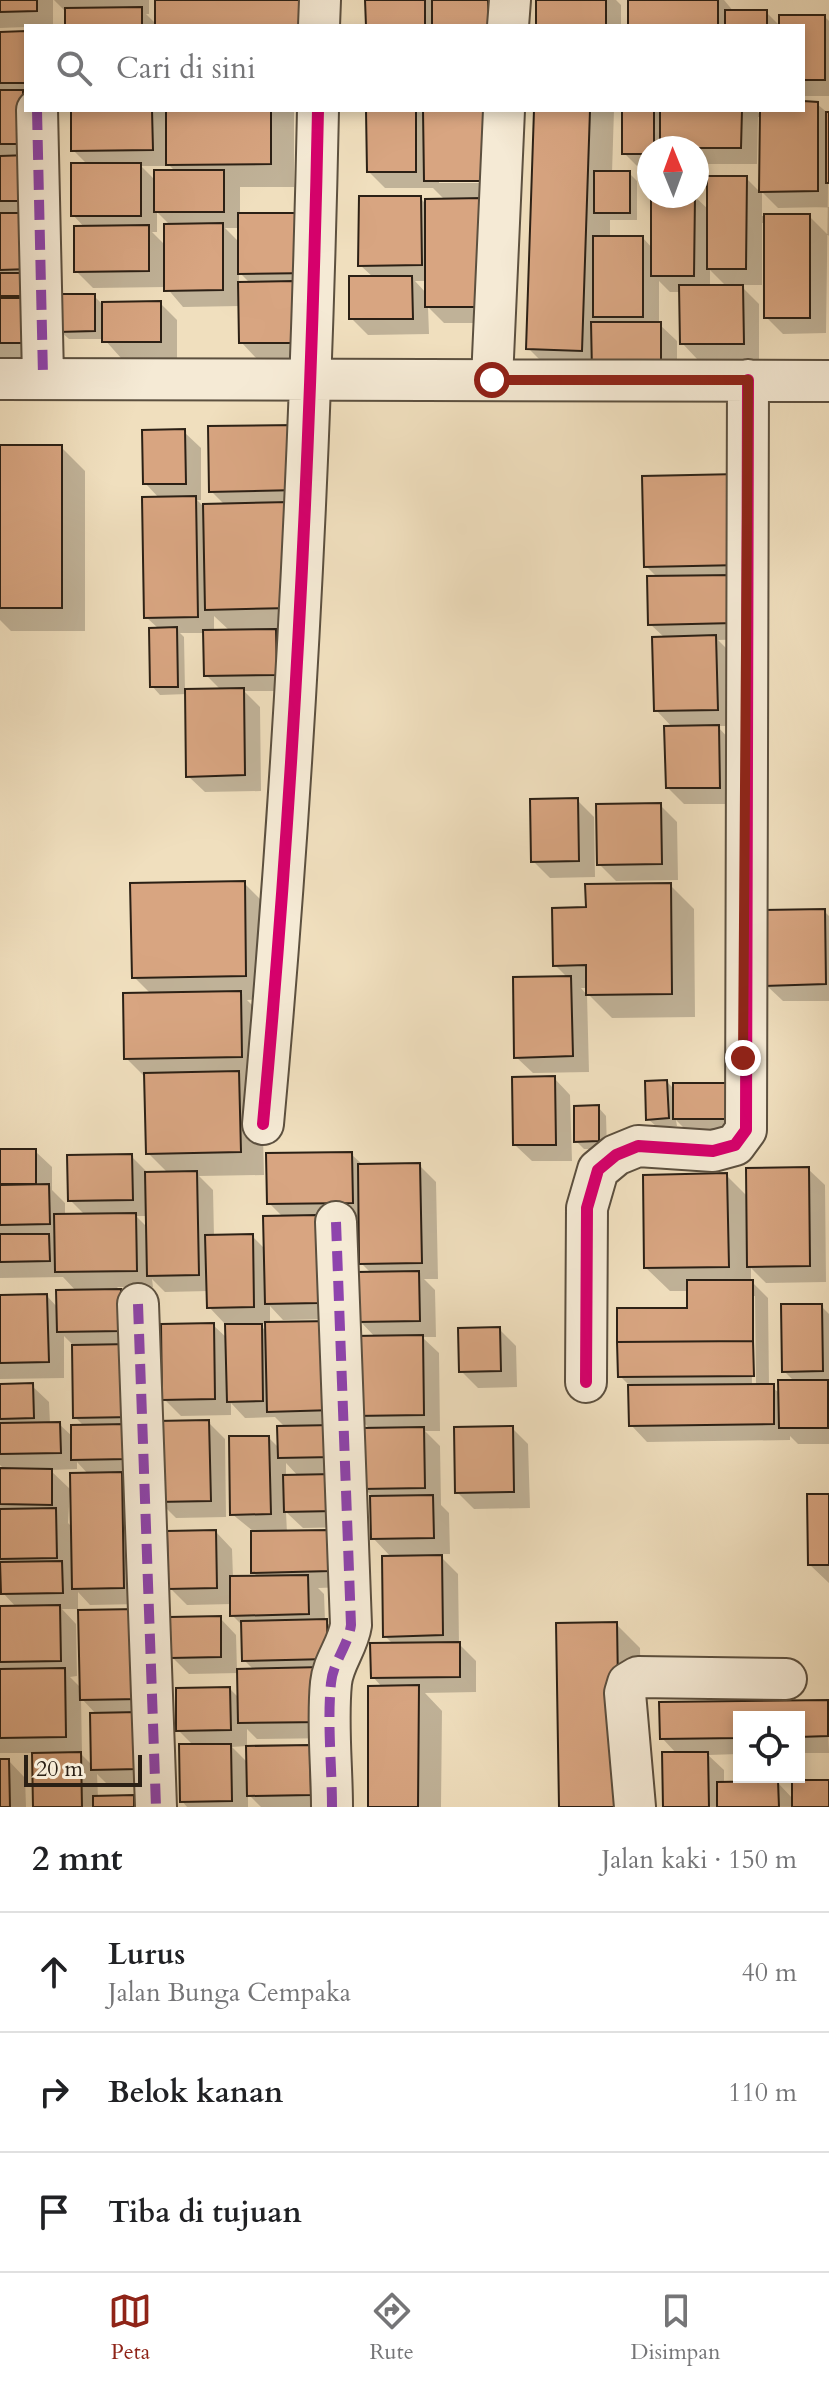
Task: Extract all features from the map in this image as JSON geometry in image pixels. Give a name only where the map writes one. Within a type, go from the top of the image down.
[{"type":"street","points":[[319,24],[320,0]]},
{"type":"street","points":[[508,24],[510,0]]},
{"type":"street","points":[[37,112],[43,376]]},
{"type":"street","points":[[263,1124],[276,979],[312,381],[318,112]]},
{"type":"street","points":[[492,380],[504,112]]},
{"type":"street","points":[[0,379],[43,376],[312,381],[829,381]]},
{"type":"street","points":[[586,1382],[587,1208],[598,1170],[616,1155],[638,1146],[713,1151],[735,1145],[746,1130],[748,380]]},
{"type":"street","points":[[332,1807],[331,1682],[337,1660],[348,1643],[351,1625],[336,1222]]},
{"type":"street","points":[[138,1304],[156,1807]]},
{"type":"street","points":[[635,1807],[625,1693],[628,1683],[638,1677],[786,1679]]},
{"type":"building","points":[[0,0],[37,0],[37,11],[0,12]]},
{"type":"building","points":[[155,0],[315,0],[315,24],[155,24]]},
{"type":"building","points":[[365,0],[425,0],[425,24],[366,24]]},
{"type":"building","points":[[432,0],[488,0],[489,24],[432,24]]},
{"type":"building","points":[[536,0],[606,0],[606,24],[536,24]]},
{"type":"building","points":[[628,0],[718,0],[718,24],[628,24]]},
{"type":"building","points":[[142,7],[142,24],[65,24],[65,8]]},
{"type":"building","points":[[725,10],[767,10],[767,24],[725,24]]},
{"type":"building","points":[[779,15],[825,15],[825,80],[805,80],[805,24],[779,24]]},
{"type":"building","points":[[24,31],[24,83],[0,83],[0,32]]},
{"type":"building","points":[[0,90],[23,90],[23,144],[0,144]]},
{"type":"building","points":[[805,101],[818,102],[818,191],[759,192],[760,112],[805,112]]},
{"type":"building","points":[[71,112],[152,112],[153,150],[71,151]]},
{"type":"building","points":[[166,112],[271,112],[271,164],[166,165]]},
{"type":"building","points":[[366,112],[416,112],[416,172],[367,172]]},
{"type":"building","points":[[423,112],[485,112],[486,181],[424,181]]},
{"type":"building","points":[[534,112],[590,112],[582,351],[526,349]]},
{"type":"building","points":[[622,112],[654,112],[654,136],[637,136],[637,154],[622,154]]},
{"type":"building","points":[[660,112],[742,112],[741,148],[709,148],[709,136],[660,136]]},
{"type":"building","points":[[826,112],[829,112],[829,183],[826,183]]},
{"type":"building","points":[[28,155],[28,201],[0,201],[0,156]]},
{"type":"building","points":[[71,163],[141,163],[141,216],[71,216]]},
{"type":"building","points":[[154,170],[224,170],[224,212],[154,212]]},
{"type":"building","points":[[594,171],[630,171],[630,213],[594,213]]},
{"type":"building","points":[[709,176],[747,176],[746,269],[707,269]]},
{"type":"building","points":[[359,196],[421,196],[422,265],[358,266]]},
{"type":"building","points":[[483,198],[483,307],[425,307],[425,199]]},
{"type":"building","points":[[651,208],[695,208],[694,276],[651,276]]},
{"type":"building","points":[[0,213],[29,213],[30,269],[0,270]]},
{"type":"building","points":[[238,213],[313,213],[314,273],[238,274]]},
{"type":"building","points":[[764,214],[810,214],[810,318],[764,318]]},
{"type":"building","points":[[223,223],[223,290],[164,291],[164,224]]},
{"type":"building","points":[[149,225],[149,271],[74,272],[74,226]]},
{"type":"building","points":[[593,236],[643,236],[643,317],[593,317]]},
{"type":"building","points":[[0,273],[24,273],[25,296],[0,296]]},
{"type":"building","points":[[349,276],[412,276],[413,319],[349,319]]},
{"type":"building","points":[[294,281],[295,343],[239,343],[238,282]]},
{"type":"building","points":[[679,285],[743,285],[744,344],[680,344]]},
{"type":"building","points":[[58,294],[95,294],[95,331],[58,332]]},
{"type":"building","points":[[0,298],[32,298],[32,343],[0,343]]},
{"type":"building","points":[[161,301],[161,342],[102,342],[102,302]]},
{"type":"building","points":[[591,322],[661,322],[661,372],[592,372]]},
{"type":"building","points":[[297,425],[298,490],[209,492],[208,426]]},
{"type":"building","points":[[185,429],[186,484],[143,484],[142,430]]},
{"type":"building","points":[[0,445],[62,445],[62,608],[0,608]]},
{"type":"building","points":[[739,474],[741,565],[644,567],[642,476]]},
{"type":"building","points":[[196,496],[198,617],[144,618],[142,497]]},
{"type":"building","points":[[289,502],[291,608],[205,610],[203,504]]},
{"type":"building","points":[[734,575],[735,623],[648,625],[647,576]]},
{"type":"building","points":[[177,627],[178,687],[150,687],[149,628]]},
{"type":"building","points":[[276,629],[277,675],[204,676],[203,630]]},
{"type":"building","points":[[716,635],[718,710],[654,711],[652,637]]},
{"type":"building","points":[[244,688],[245,775],[186,777],[185,689]]},
{"type":"building","points":[[719,725],[720,788],[666,788],[664,726]]},
{"type":"building","points":[[578,798],[579,861],[531,862],[530,799]]},
{"type":"building","points":[[661,803],[662,864],[597,865],[596,804]]},
{"type":"building","points":[[245,881],[246,976],[132,978],[130,883]]},
{"type":"building","points":[[671,883],[672,994],[586,995],[586,965],[553,966],[552,908],[586,907],[585,884]]},
{"type":"building","points":[[825,909],[826,984],[764,986],[763,910]]},
{"type":"building","points":[[571,976],[573,1056],[514,1058],[513,977]]},
{"type":"building","points":[[241,991],[242,1057],[124,1059],[123,993]]},
{"type":"building","points":[[239,1071],[241,1152],[146,1154],[144,1073]]},
{"type":"building","points":[[555,1076],[556,1145],[513,1145],[512,1077]]},
{"type":"building","points":[[667,1080],[669,1118],[646,1120],[645,1081]]},
{"type":"building","points":[[673,1083],[728,1083],[728,1119],[673,1119]]},
{"type":"building","points":[[599,1105],[599,1141],[574,1142],[574,1106]]},
{"type":"building","points":[[0,1149],[36,1149],[36,1184],[0,1184]]},
{"type":"building","points":[[352,1152],[353,1203],[267,1204],[266,1153]]},
{"type":"building","points":[[132,1154],[133,1200],[68,1201],[67,1155]]},
{"type":"building","points":[[420,1163],[422,1263],[359,1264],[358,1164]]},
{"type":"building","points":[[809,1167],[810,1266],[747,1267],[746,1168]]},
{"type":"building","points":[[197,1171],[199,1275],[147,1276],[145,1172]]},
{"type":"building","points":[[727,1173],[729,1267],[644,1268],[643,1175]]},
{"type":"building","points":[[49,1184],[50,1224],[0,1225],[0,1185]]},
{"type":"building","points":[[136,1213],[137,1271],[55,1272],[54,1214]]},
{"type":"building","points":[[317,1215],[319,1303],[265,1304],[263,1216]]},
{"type":"building","points":[[0,1234],[49,1234],[50,1261],[0,1262]]},
{"type":"building","points":[[253,1234],[254,1307],[207,1308],[205,1235]]},
{"type":"building","points":[[419,1271],[420,1321],[358,1322],[357,1272]]},
{"type":"building","points":[[687,1280],[753,1280],[753,1341],[617,1342],[617,1308],[687,1308]]},
{"type":"building","points":[[121,1289],[122,1331],[57,1332],[56,1290]]},
{"type":"building","points":[[47,1294],[49,1362],[0,1363],[0,1295]]},
{"type":"building","points":[[781,1304],[822,1304],[823,1371],[782,1372]]},
{"type":"building","points":[[333,1321],[334,1410],[267,1412],[265,1322]]},
{"type":"building","points":[[214,1323],[215,1399],[162,1400],[161,1324]]},
{"type":"building","points":[[225,1324],[262,1324],[263,1401],[227,1402]]},
{"type":"building","points":[[500,1327],[501,1371],[459,1372],[458,1328]]},
{"type":"building","points":[[423,1335],[424,1415],[354,1416],[353,1336]]},
{"type":"building","points":[[753,1341],[754,1376],[618,1377],[617,1342]]},
{"type":"building","points":[[131,1344],[133,1417],[73,1418],[72,1345]]},
{"type":"building","points":[[778,1380],[828,1380],[828,1428],[779,1428]]},
{"type":"building","points":[[33,1383],[34,1418],[0,1419],[0,1384]]},
{"type":"building","points":[[774,1384],[774,1424],[629,1426],[628,1385]]},
{"type":"building","points":[[209,1420],[211,1501],[157,1502],[156,1421]]},
{"type":"building","points":[[60,1422],[61,1453],[0,1454],[0,1423]]},
{"type":"building","points":[[127,1424],[128,1459],[71,1460],[71,1425]]},
{"type":"building","points":[[334,1425],[334,1457],[278,1458],[277,1426]]},
{"type":"building","points":[[513,1426],[514,1492],[455,1493],[454,1427]]},
{"type":"building","points":[[424,1427],[425,1488],[362,1489],[361,1428]]},
{"type":"building","points":[[229,1436],[269,1436],[271,1514],[230,1515]]},
{"type":"building","points":[[0,1468],[52,1469],[52,1505],[0,1504]]},
{"type":"building","points":[[122,1472],[124,1588],[72,1589],[70,1473]]},
{"type":"building","points":[[334,1474],[335,1511],[284,1512],[283,1475]]},
{"type":"building","points":[[807,1494],[829,1494],[829,1565],[808,1565]]},
{"type":"building","points":[[433,1495],[434,1538],[371,1539],[370,1496]]},
{"type":"building","points":[[56,1508],[57,1558],[0,1559],[0,1509]]},
{"type":"building","points":[[216,1530],[217,1588],[168,1589],[167,1531]]},
{"type":"building","points":[[330,1530],[331,1571],[251,1573],[251,1531]]},
{"type":"building","points":[[442,1555],[443,1635],[383,1637],[382,1556]]},
{"type":"building","points":[[62,1561],[63,1593],[1,1594],[0,1562]]},
{"type":"building","points":[[308,1575],[309,1614],[230,1616],[230,1576]]},
{"type":"building","points":[[60,1605],[61,1661],[0,1662],[0,1606]]},
{"type":"building","points":[[138,1609],[140,1699],[80,1700],[78,1610]]},
{"type":"building","points":[[221,1616],[221,1657],[170,1658],[170,1617]]},
{"type":"building","points":[[327,1619],[328,1659],[242,1661],[241,1621]]},
{"type":"building","points":[[617,1622],[620,1807],[559,1807],[556,1623]]},
{"type":"building","points":[[460,1642],[460,1677],[371,1678],[370,1643]]},
{"type":"building","points":[[323,1667],[324,1722],[238,1723],[237,1669]]},
{"type":"building","points":[[65,1668],[66,1737],[0,1738],[0,1669]]},
{"type":"building","points":[[419,1685],[418,1807],[368,1807],[368,1686]]},
{"type":"building","points":[[230,1687],[231,1730],[176,1731],[176,1688]]},
{"type":"building","points":[[828,1700],[828,1736],[805,1737],[805,1711],[733,1711],[733,1738],[660,1739],[659,1702]]},
{"type":"building","points":[[138,1712],[139,1769],[91,1770],[90,1713]]},
{"type":"building","points":[[179,1744],[231,1744],[232,1801],[180,1802]]},
{"type":"building","points":[[310,1745],[311,1795],[247,1796],[246,1746]]},
{"type":"building","points":[[81,1752],[82,1807],[33,1807],[32,1753]]},
{"type":"building","points":[[662,1752],[708,1752],[709,1807],[663,1807]]},
{"type":"building","points":[[0,1759],[9,1759],[10,1807],[0,1807]]},
{"type":"building","points":[[829,1780],[829,1807],[792,1807],[792,1783]]},
{"type":"building","points":[[717,1782],[778,1783],[779,1807],[717,1807]]},
{"type":"building","points":[[134,1795],[134,1807],[93,1807],[93,1796]]},
{"type":"marked path","points":[[37,112],[43,376]]},
{"type":"marked path","points":[[332,1807],[331,1683],[351,1625],[336,1222]]},
{"type":"marked path","points":[[138,1304],[156,1807]]},
{"type":"cycle path","points":[[263,1124],[284,871],[300,617],[318,112]]},
{"type":"cycle path","points":[[586,1382],[587,1208],[598,1170],[616,1155],[638,1146],[713,1151],[735,1145],[746,1130],[748,380]]},
{"type":"route","points":[[492,380],[748,380],[743,1058]]}]
